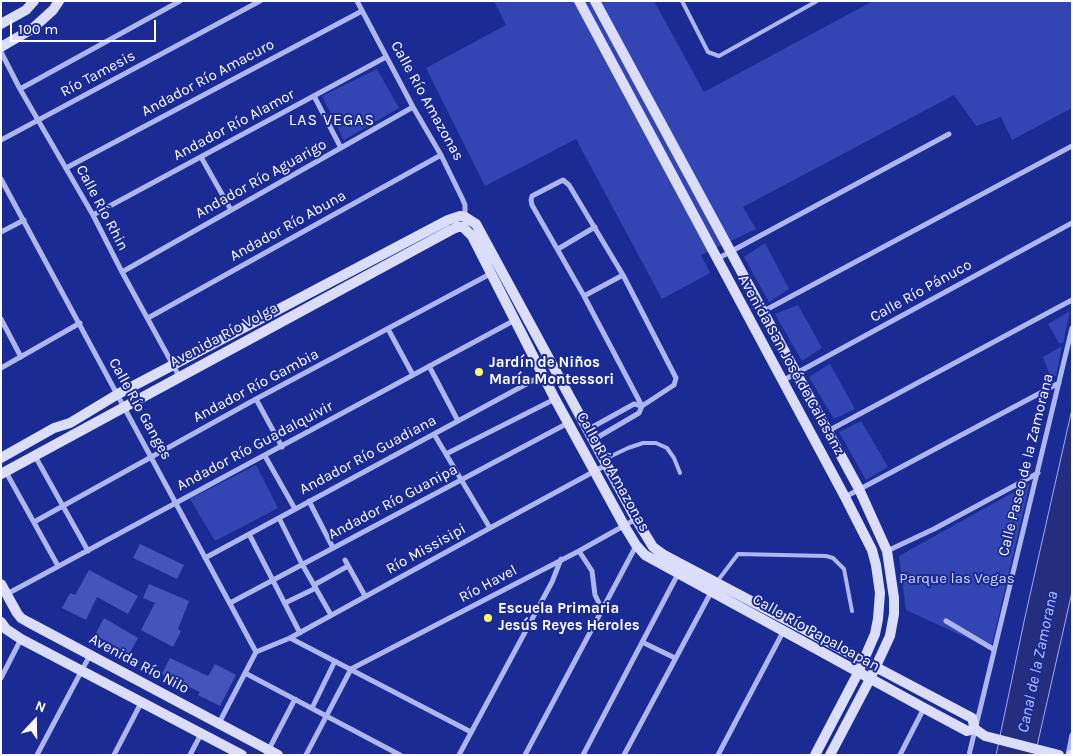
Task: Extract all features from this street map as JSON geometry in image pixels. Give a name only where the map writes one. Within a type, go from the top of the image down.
[{"type":"street","points":[[1,24],[26,10],[34,1]]},
{"type":"street","points":[[1,47],[32,29],[53,10],[58,1]]},
{"type":"street","points":[[20,89],[180,1]]},
{"type":"street","name":"Río Tamesis","points":[[1,140],[260,1]]},
{"type":"street","name":"Calle Río Amazonas","points":[[357,1],[413,107],[441,155],[465,205],[464,222],[492,273],[555,399],[625,527],[636,546],[645,555]]},
{"type":"street","name":"Avenida San José de Calasanz","points":[[579,1],[872,550],[879,582],[878,619],[875,634],[858,673],[815,755]]},
{"type":"street","name":"Avenida San José de Calasanz","points":[[595,1],[859,489],[887,551],[892,577],[894,614],[890,636],[870,680],[830,755]]},
{"type":"street","name":"Andador Río Amacuro","points":[[66,168],[362,10]]},
{"type":"street","name":"Calle Río Rhin","points":[[1,52],[20,89],[93,215],[179,376]]},
{"type":"street","name":"Andador Río Alamor","points":[[93,215],[386,57]]},
{"type":"street","points":[[314,96],[341,148]]},
{"type":"street","name":"Andador Río Aguarigo","points":[[122,272],[413,107]]},
{"type":"street","points":[[652,138],[665,130]]},
{"type":"street","points":[[716,260],[949,134]]},
{"type":"street","points":[[762,312],[1072,146]]},
{"type":"street","name":"Andador Río Abuna","points":[[148,318],[441,155]]},
{"type":"street","points":[[201,157],[232,210]]},
{"type":"street","name":"Calle Río Ganges","points":[[1,179],[256,652]]},
{"type":"street","points":[[593,440],[638,413],[642,406],[674,385],[676,378],[623,275],[595,227],[566,182],[563,180],[552,184],[532,196],[532,205],[584,296],[642,406]]},
{"type":"street","name":"Avenida Río Volga","points":[[1,458],[54,428],[70,423],[118,394],[448,220],[460,216],[464,222],[458,227],[4,472]]},
{"type":"street","points":[[1,232],[24,220]]},
{"type":"street","name":"Calle Río Amazonas","points":[[464,222],[476,224],[605,463],[653,547]]},
{"type":"street","name":"Calle Río Pánuco","points":[[782,380],[1072,223]]},
{"type":"street","points":[[558,249],[595,227]]},
{"type":"street","name":"Andador Río Gambia","points":[[34,522],[256,399],[492,273]]},
{"type":"street","points":[[584,296],[623,275]]},
{"type":"street","points":[[828,432],[1072,300]]},
{"type":"street","points":[[1,319],[21,357]]},
{"type":"street","name":"Andador Río Guadalquivir","points":[[7,594],[515,320]]},
{"type":"street","points":[[1,368],[80,323]]},
{"type":"street","name":"Calle Paseo de la Zamorana","points":[[969,755],[993,648],[1038,473],[1072,328]]},
{"type":"street","points":[[388,329],[413,375]]},
{"type":"street","points":[[535,360],[546,354]]},
{"type":"street","points":[[429,366],[458,420]]},
{"type":"street","name":"Andador Río Guadiana","points":[[205,558],[543,374]]},
{"type":"street","points":[[845,497],[1059,383]]},
{"type":"street","points":[[256,399],[282,447]]},
{"type":"street","points":[[446,454],[555,399]]},
{"type":"street","points":[[587,430],[634,404],[642,406]]},
{"type":"street","name":"Andador Río Guanipa","points":[[230,603],[568,423]]},
{"type":"street","points":[[434,434],[490,528]]},
{"type":"street","points":[[35,456],[88,550]]},
{"type":"street","points":[[265,456],[295,509]]},
{"type":"street","name":"Río Missisipi","points":[[256,652],[300,633],[594,472],[605,463]]},
{"type":"street","points":[[4,472],[58,566]]},
{"type":"street","points":[[887,551],[934,529],[1038,473]]},
{"type":"street","points":[[309,501],[333,548]]},
{"type":"street","points":[[279,518],[331,615]]},
{"type":"street","name":"Río Havel","points":[[351,669],[625,527],[636,519]]},
{"type":"street","points":[[249,534],[300,633]]},
{"type":"street","points":[[525,755],[636,546]]},
{"type":"street","name":"Calle Río Papaloapan","points":[[653,547],[681,569]]},
{"type":"street","points":[[579,551],[592,572],[595,595],[602,609]]},
{"type":"street","name":"Calle Río Papaloapan","points":[[645,555],[681,569],[864,660],[972,718],[975,729],[985,736],[1059,755]]},
{"type":"street","points":[[462,754],[471,732],[552,582],[562,559]]},
{"type":"street","points":[[345,560],[365,596]]},
{"type":"street","points":[[285,603],[348,566]]},
{"type":"street","points":[[583,755],[681,569]]},
{"type":"street","name":"Avenida Río Nilo","points":[[1,584],[21,618],[219,723],[271,753]]},
{"type":"street","points":[[624,755],[714,587]]},
{"type":"street","name":"Calle Río Papaloapan","points":[[714,587],[783,632],[870,680],[966,730],[975,729]]},
{"type":"street","points":[[946,621],[993,648]]},
{"type":"street","points":[[1,622],[6,629],[21,639],[242,755]]},
{"type":"street","points":[[718,755],[783,632]]},
{"type":"street","points":[[290,638],[471,732]]},
{"type":"street","points":[[1,678],[21,639]]},
{"type":"street","points":[[642,642],[675,658]]},
{"type":"street","points":[[219,723],[256,652]]},
{"type":"street","points":[[37,755],[90,655]]},
{"type":"street","points":[[312,708],[335,661]]},
{"type":"street","points":[[306,755],[351,669]]},
{"type":"street","points":[[245,673],[400,755]]},
{"type":"street","points":[[271,753],[295,699]]},
{"type":"street","points":[[114,755],[142,703]]},
{"type":"street","points":[[900,755],[924,708]]},
{"type":"street","points":[[190,755],[201,734]]},
{"type":"street","points":[[1070,755],[1072,735]]},
{"type":"lane","points":[[682,1],[708,52],[719,56],[817,1]]},
{"type":"lane","points":[[605,463],[628,448],[643,443],[656,443],[667,448],[674,458],[680,473]]},
{"type":"lane","points":[[714,587],[738,554],[826,556],[834,558],[844,569],[852,611]]},
{"type":"green space","points":[[494,1],[654,1],[704,92],[873,1],[1072,1],[1072,108],[1012,140],[1001,117],[976,126],[954,95],[743,207],[756,229],[701,255],[710,273],[662,299],[576,139],[485,186],[426,68],[506,25]]},
{"type":"green space","points":[[377,69],[399,108],[344,140],[322,96]]},
{"type":"green space","points":[[765,243],[789,289],[769,302],[744,257]]},
{"type":"green space","points":[[798,305],[822,348],[802,361],[775,314]]},
{"type":"green space","points":[[1070,311],[1063,343],[1059,343],[1048,324]]},
{"type":"green space","points":[[1062,346],[1056,376],[1051,378],[1043,357]]},
{"type":"green space","points":[[830,364],[855,409],[834,419],[809,377]]},
{"type":"green space","points":[[861,421],[888,467],[866,480],[839,432]]},
{"type":"green space","points":[[256,465],[278,508],[215,541],[190,499]]},
{"type":"green space","name":"Parque las Vegas","points":[[1030,483],[991,649],[906,610],[899,556]]},
{"type":"water","name":"Canal de la Zamorana","points":[[1072,409],[1072,592],[1035,755],[996,755],[1025,617]]},
{"type":"building","points":[[140,544],[184,565],[177,579],[133,558]]},
{"type":"building","points":[[89,570],[138,596],[128,614],[97,597],[86,620],[62,608],[70,593],[75,595]]},
{"type":"building","points":[[149,584],[189,601],[178,629],[181,631],[173,647],[141,630],[155,603],[143,598]]},
{"type":"building","points":[[104,618],[138,638],[129,654],[95,635]]},
{"type":"building","points":[[170,658],[208,676],[215,664],[236,675],[220,706],[198,695],[200,692],[162,674]]},
{"type":"place","name":"Jardín de Niños María Montessori","points":[[479,372]]},
{"type":"place","name":"Escuela Primaria Jesús Reyes Heroles","points":[[488,618]]},
{"type":"district","name":"LAS VEGAS","points":[[332,120]]}]
